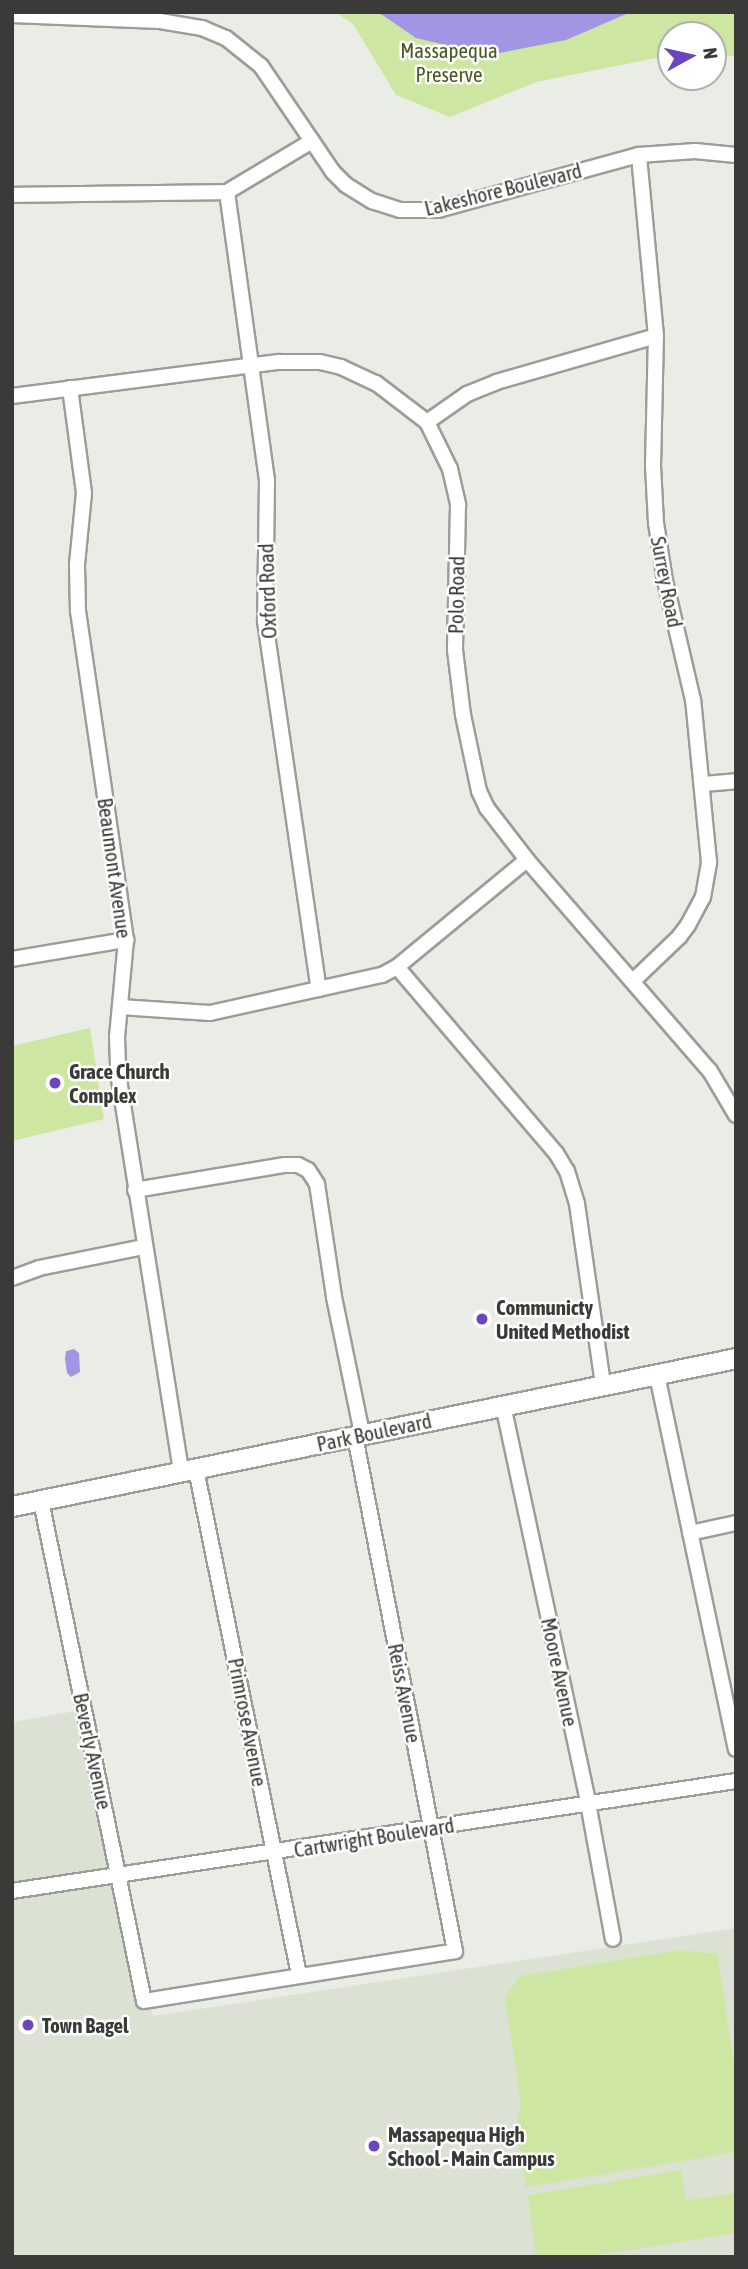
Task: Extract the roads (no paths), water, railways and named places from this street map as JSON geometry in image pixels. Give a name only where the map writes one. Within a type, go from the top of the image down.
[{"type":"main road","name":"Park Boulevard","points":[[12,1506],[736,1358]]},
{"type":"street","name":"Lakeshore Boulevard","points":[[12,15],[160,21],[202,28],[226,38],[261,66],[333,172],[359,194],[384,206],[413,211],[438,210],[639,155],[695,151],[736,155]]},
{"type":"street","points":[[12,195],[227,192],[312,141]]},
{"type":"street","name":"Surrey Road","points":[[634,981],[679,937],[703,897],[709,862],[704,784],[693,700],[665,581],[656,523],[653,466],[656,337],[639,155]]},
{"type":"street","name":"Oxford Road","points":[[227,192],[267,481],[265,621],[319,989]]},
{"type":"street","points":[[427,422],[467,394],[496,382],[656,337]]},
{"type":"street","name":"Polo Road","points":[[12,396],[297,361],[341,367],[390,390],[427,422],[450,469],[458,505],[455,650],[473,775],[487,808],[527,860],[710,1071],[736,1115]]},
{"type":"street","name":"Beaumont Avenue","points":[[70,388],[85,493],[77,565],[78,611],[126,940],[118,1073],[143,1247],[188,1470]]},
{"type":"street","points":[[704,784],[736,780]]},
{"type":"street","points":[[120,1007],[185,1014],[210,1013],[368,979],[397,967],[527,860]]},
{"type":"street","points":[[12,959],[126,940]]},
{"type":"street","points":[[397,967],[556,1153],[567,1171],[577,1204],[603,1385]]},
{"type":"street","name":"Reiss Avenue","points":[[135,1190],[285,1165],[298,1165],[308,1170],[317,1184],[334,1297],[455,1951],[299,1975]]},
{"type":"street","points":[[12,1278],[39,1268],[143,1247]]},
{"type":"street","points":[[657,1375],[690,1533],[729,1684],[736,1749]]},
{"type":"street","name":"Moore Avenue","points":[[503,1405],[588,1803],[613,1940]]},
{"type":"street","name":"Primrose Avenue","points":[[188,1470],[299,1975]]},
{"type":"street","name":"Beverly Avenue","points":[[41,1501],[144,2001],[299,1975]]},
{"type":"street","points":[[690,1533],[736,1524]]},
{"type":"street","name":"Cartwright Boulevard","points":[[12,1891],[736,1781]]},
{"type":"place","name":"Grace Church Complex","points":[[55,1083]]},
{"type":"place","name":"Communicty United Methodist","points":[[482,1319]]},
{"type":"place","name":"Town Bagel","points":[[28,2025]]},
{"type":"place","name":"Massapequa High School - Main Campus","points":[[374,2146]]},
{"type":"park label","name":"Massapequa Preserve","points":[[449,62]]}]
